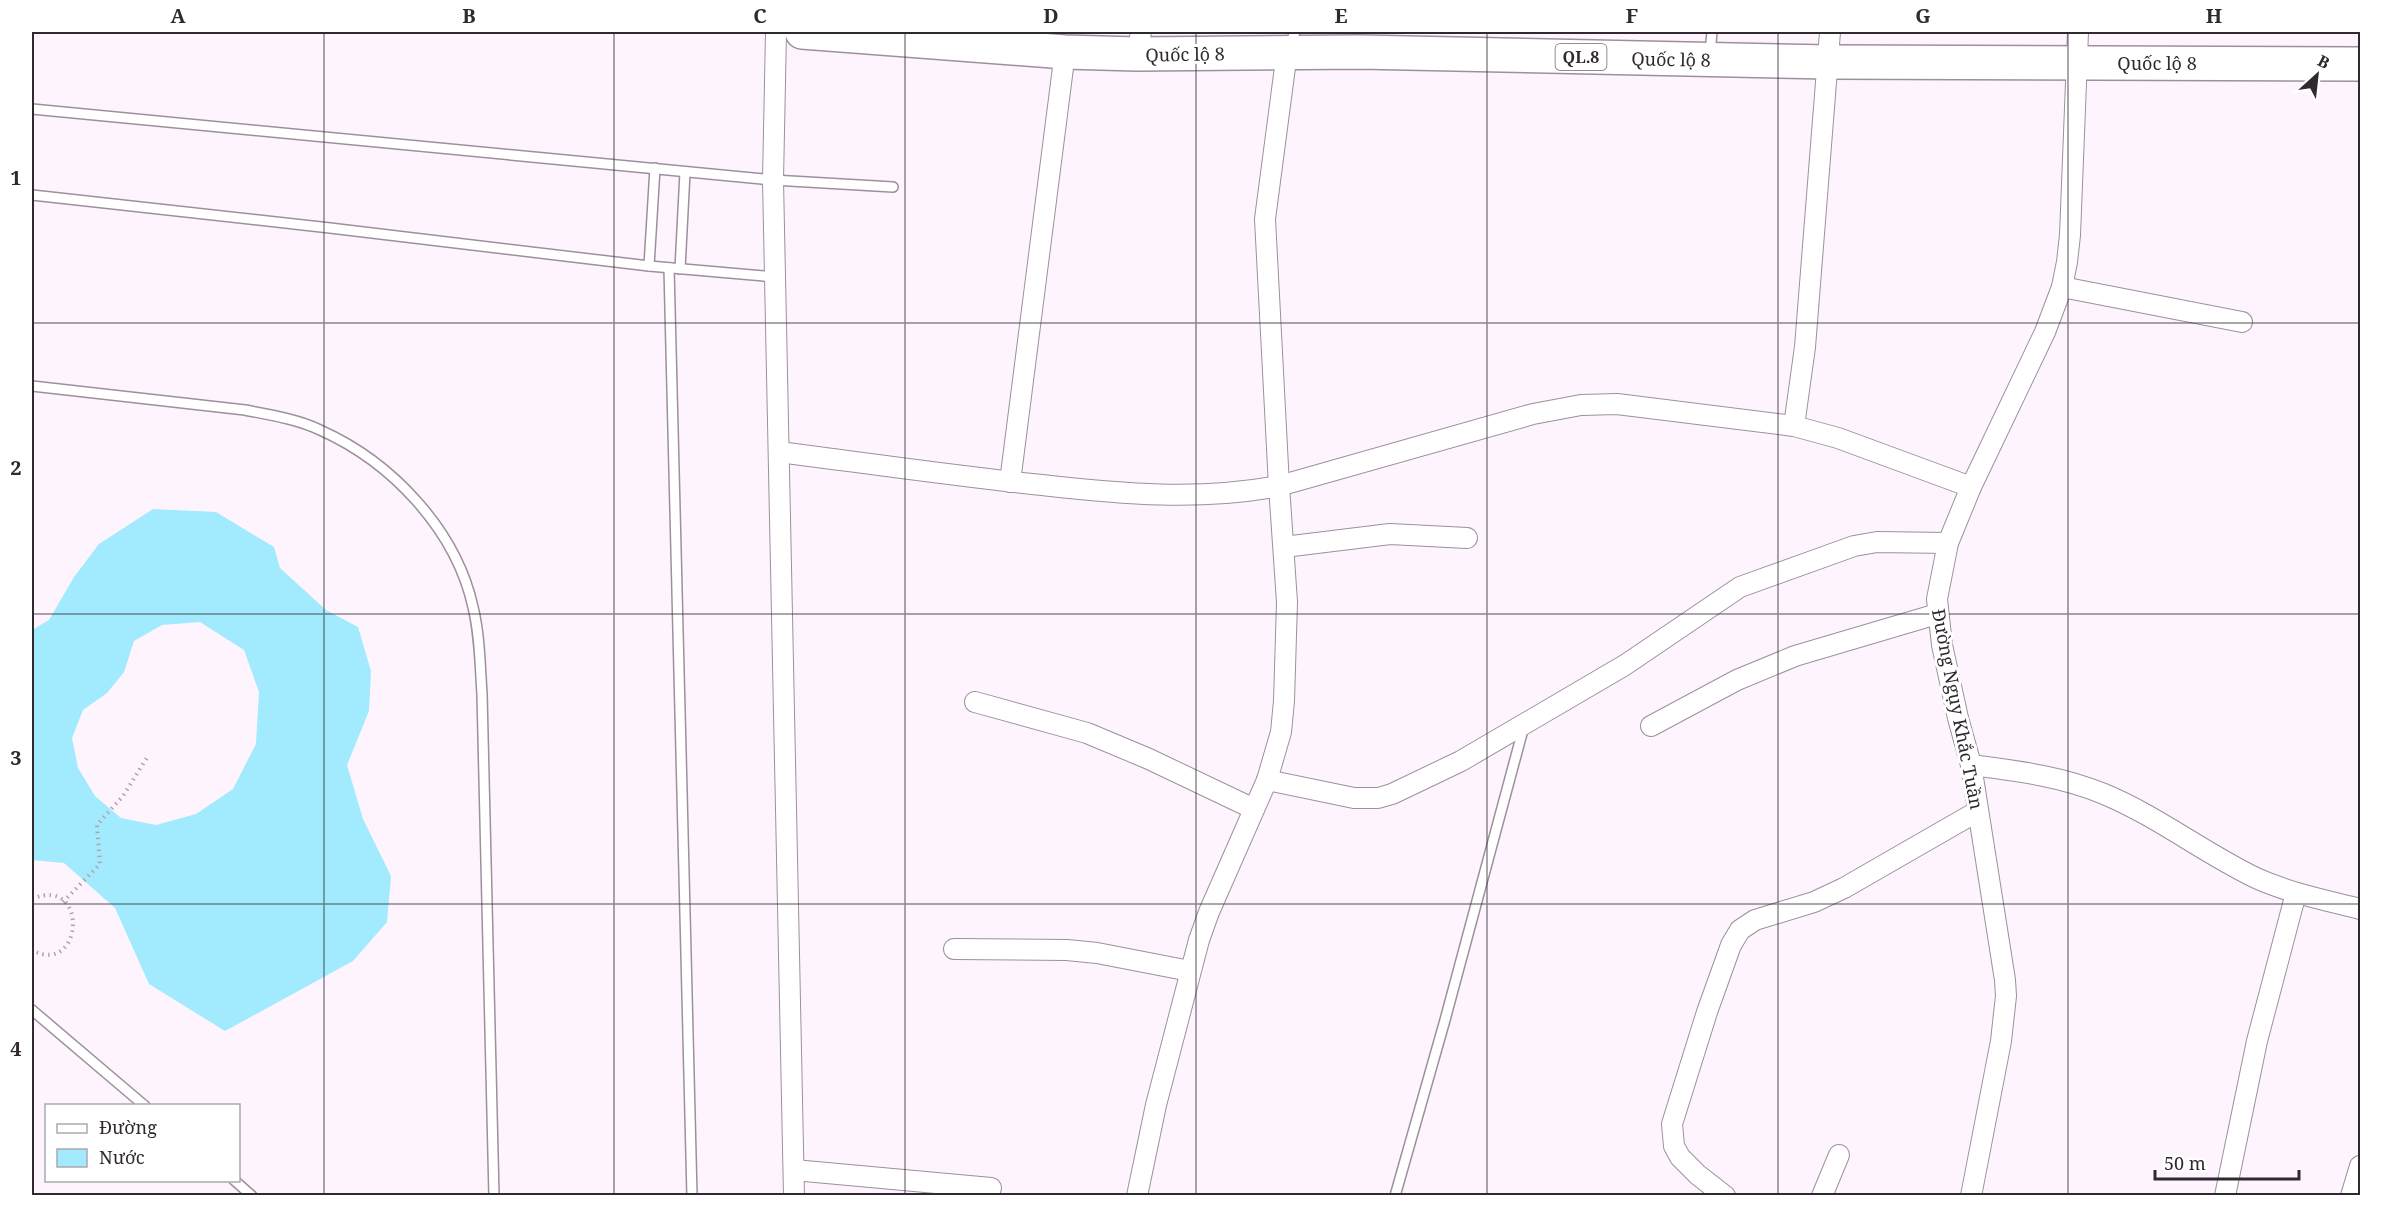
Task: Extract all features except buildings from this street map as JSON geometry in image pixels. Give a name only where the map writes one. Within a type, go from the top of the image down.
[{"type":"highway","name":"Quốc lộ 8","points":[[802,32],[1065,52],[1139,43],[1291,42],[2078,47],[2361,64]]},
{"type":"street","points":[[776,32],[773,180],[794,1196]]},
{"type":"street","points":[[1137,1196],[1156,1106],[1190,971],[1209,912],[1267,780],[1281,732],[1287,602],[1266,219],[1291,42]]},
{"type":"street","points":[[1794,426],[1805,347],[1829,47]]},
{"type":"street","name":"Đường Ngụy Khắc Tuần","points":[[1971,1196],[2001,1041],[2006,996],[2003,960],[1971,765],[1958,718],[1937,614],[1938,586],[1948,543],[1971,487],[2045,332],[2062,287],[2070,235],[2078,47]]},
{"type":"street","points":[[1010,482],[1065,52]]},
{"type":"street","points":[[2062,287],[2242,322]]},
{"type":"street","points":[[779,452],[1010,482],[1110,492],[1189,495],[1238,492],[1279,486],[1510,420],[1581,405],[1617,404],[1648,406],[1794,426],[1838,438],[1971,487]]},
{"type":"street","points":[[1284,547],[1390,534],[1467,538]]},
{"type":"street","points":[[1267,780],[1354,798],[1378,798],[1415,784],[1461,761],[1525,724],[1626,665],[1740,587],[1854,546],[1893,542],[1948,543]]},
{"type":"street","points":[[1651,726],[1737,680],[1795,656],[1937,614]]},
{"type":"street","points":[[975,702],[1087,733],[1149,759],[1254,809]]},
{"type":"street","points":[[1971,765],[2039,774],[2102,794],[2125,803],[2255,877],[2296,893],[2361,909]]},
{"type":"street","points":[[1725,1196],[1698,1175],[1680,1157],[1674,1146],[1672,1124],[1707,1012],[1735,936],[1747,924],[1755,920],[1814,902],[1844,888],[1978,811]]},
{"type":"street","points":[[2225,1196],[2259,1029],[2296,893]]},
{"type":"street","points":[[954,949],[1067,950],[1097,953],[1190,971]]},
{"type":"street","points":[[1822,1196],[1839,1155]]},
{"type":"street","points":[[2354,1193],[2361,1166]]},
{"type":"street","points":[[794,1170],[992,1188]]},
{"type":"lane","points":[[32,109],[773,180],[893,187]]},
{"type":"lane","points":[[649,266],[655,168]]},
{"type":"lane","points":[[680,269],[684,171]]},
{"type":"lane","points":[[32,195],[649,266],[775,277]]},
{"type":"lane","points":[[669,268],[692,1196]]},
{"type":"lane","points":[[32,386],[245,410],[273,415],[319,429],[371,459],[395,479],[422,507],[448,544],[465,579],[473,606],[480,659],[494,1196]]},
{"type":"lane","points":[[1395,1196],[1525,724]]},
{"type":"lane","points":[[32,1010],[143,1104]]},
{"type":"lane","points":[[236,1182],[252,1196]]},
{"type":"path","points":[[63,902],[100,864],[97,825],[123,796],[148,756]]},
{"type":"path","points":[[32,899],[47,896],[63,902],[74,919],[71,939],[65,947],[46,954],[32,950]]},
{"type":"water","points":[[153,509],[216,512],[274,547],[280,568],[326,610],[358,627],[371,671],[369,711],[347,765],[363,819],[391,876],[387,922],[353,961],[225,1031],[149,984],[115,908],[64,863],[32,860],[32,630],[49,620],[74,577],[99,544]],"holes":[[[200,622],[244,650],[259,692],[256,744],[233,789],[196,814],[156,825],[121,818],[95,796],[78,768],[72,738],[83,710],[107,693],[124,672],[134,641],[162,625]]]}]
